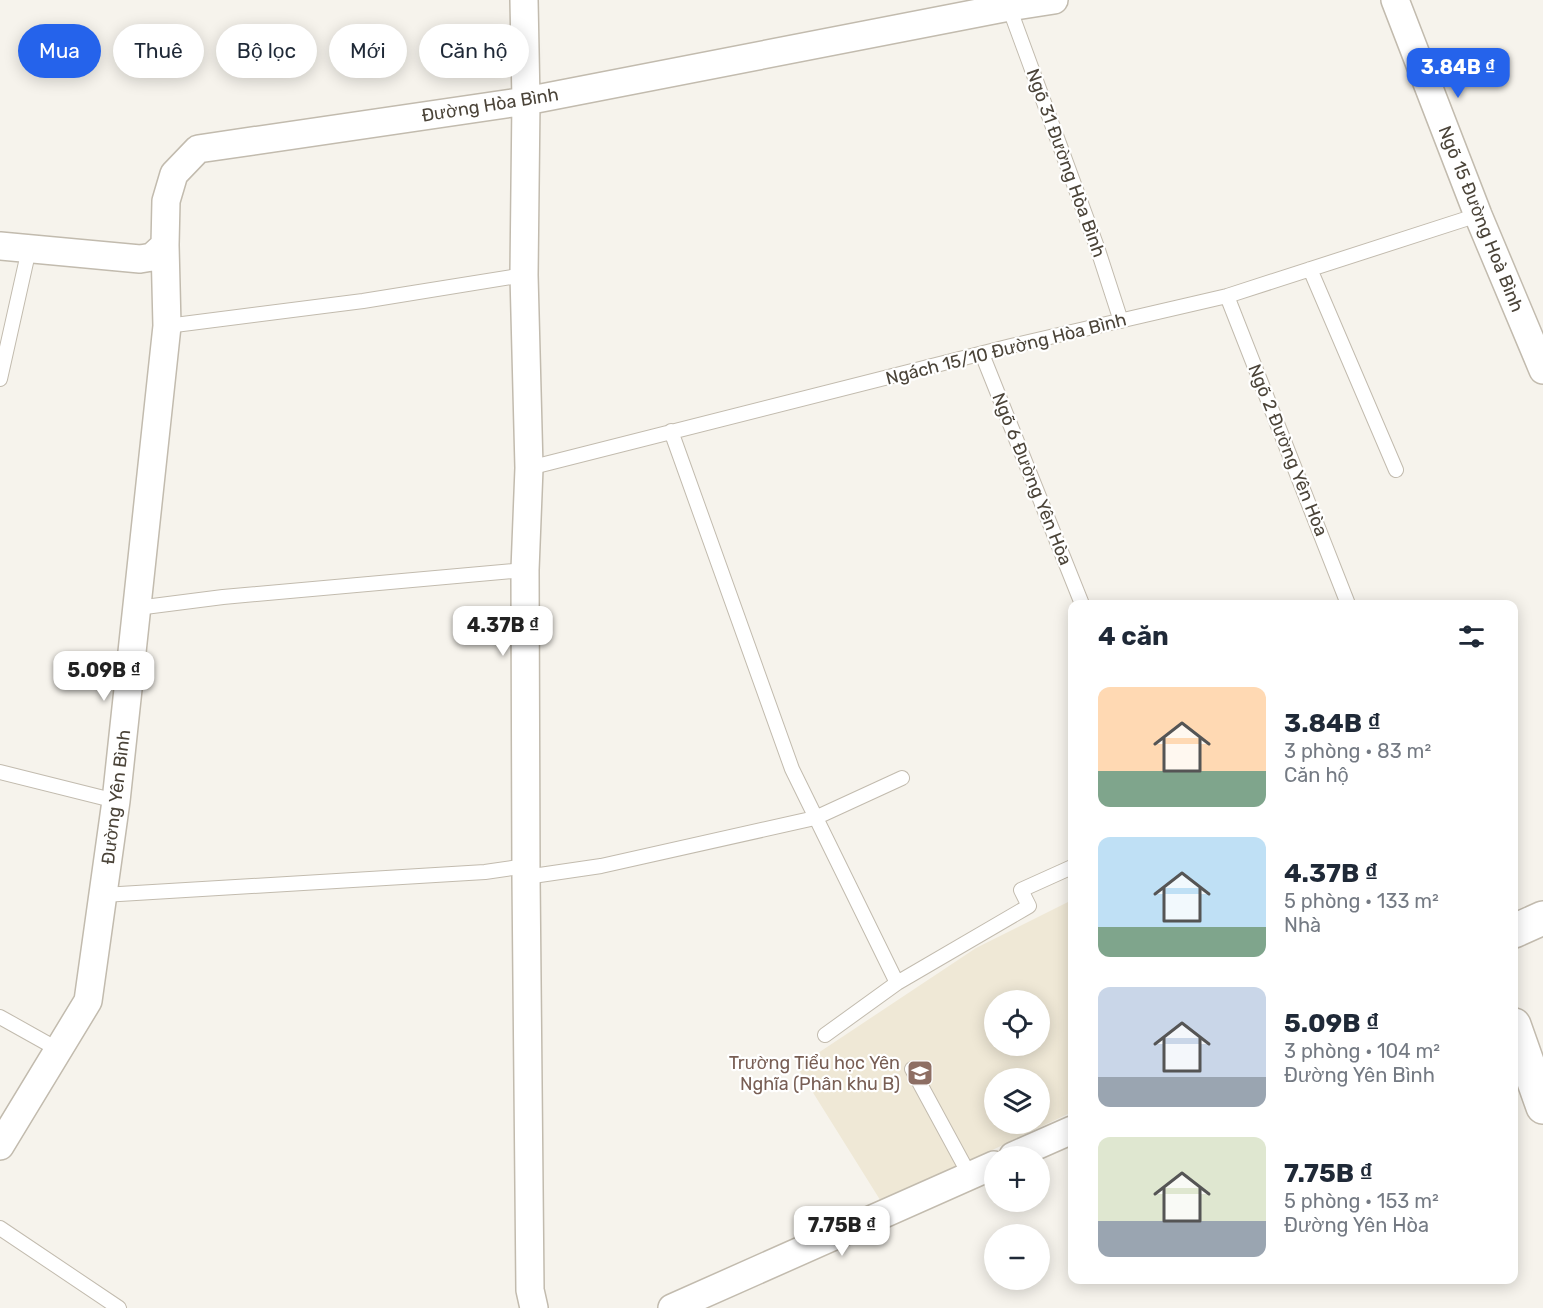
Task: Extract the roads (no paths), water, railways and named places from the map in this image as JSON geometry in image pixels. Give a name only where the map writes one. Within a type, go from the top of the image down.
[{"type":"street","points":[[524,0],[526,101],[524,275],[529,468],[525,570],[526,872],[530,1290],[534,1308]]},
{"type":"street","name":"Đường Hòa Bình","points":[[165,245],[166,201],[174,174],[198,149],[526,101],[1054,0]]},
{"type":"street","name":"Ngõ 15 Đường Hoà Bình","points":[[1395,0],[1478,215],[1543,370]]},
{"type":"street","points":[[0,246],[140,259],[152,257],[165,245]]},
{"type":"street","name":"Đường Yên Bình","points":[[0,1146],[88,1001],[116,801],[168,326],[165,245]]},
{"type":"street","points":[[1518,929],[1543,918]]},
{"type":"street","points":[[1518,1036],[1543,1107]]},
{"type":"street","points":[[1036,1146],[1068,1132]]},
{"type":"street","points":[[677,1307],[984,1170]]},
{"type":"lane","name":"Ngõ 31 Đường Hòa Bình","points":[[1009,7],[1122,321]]},
{"type":"lane","name":"Ngách 15/10 Đường Hòa Bình","points":[[529,468],[982,354],[1227,296],[1478,215]]},
{"type":"lane","points":[[0,379],[29,249]]},
{"type":"lane","points":[[1310,270],[1396,470]]},
{"type":"lane","points":[[168,326],[363,301],[524,275]]},
{"type":"lane","name":"Ngõ 2 Đường Yên Hòa","points":[[1227,296],[1346,600]]},
{"type":"lane","name":"Ngõ 6 Đường Yên Hòa","points":[[982,354],[1080,600]]},
{"type":"lane","points":[[671,432],[792,769],[897,983]]},
{"type":"lane","points":[[137,608],[223,597],[525,570]]},
{"type":"lane","points":[[0,772],[116,801]]},
{"type":"lane","points":[[103,896],[602,866],[815,818],[902,778]]},
{"type":"lane","points":[[825,1035],[897,983],[1029,906],[1021,890],[1068,869]]},
{"type":"lane","points":[[0,1017],[58,1050]]},
{"type":"lane","points":[[912,1069],[970,1176]]},
{"type":"lane","points":[[0,1228],[119,1308]]},
{"type":"place","name":"Trường Tiểu học Yên Nghĩa (Phân khu B)","points":[[920,1073]]}]
